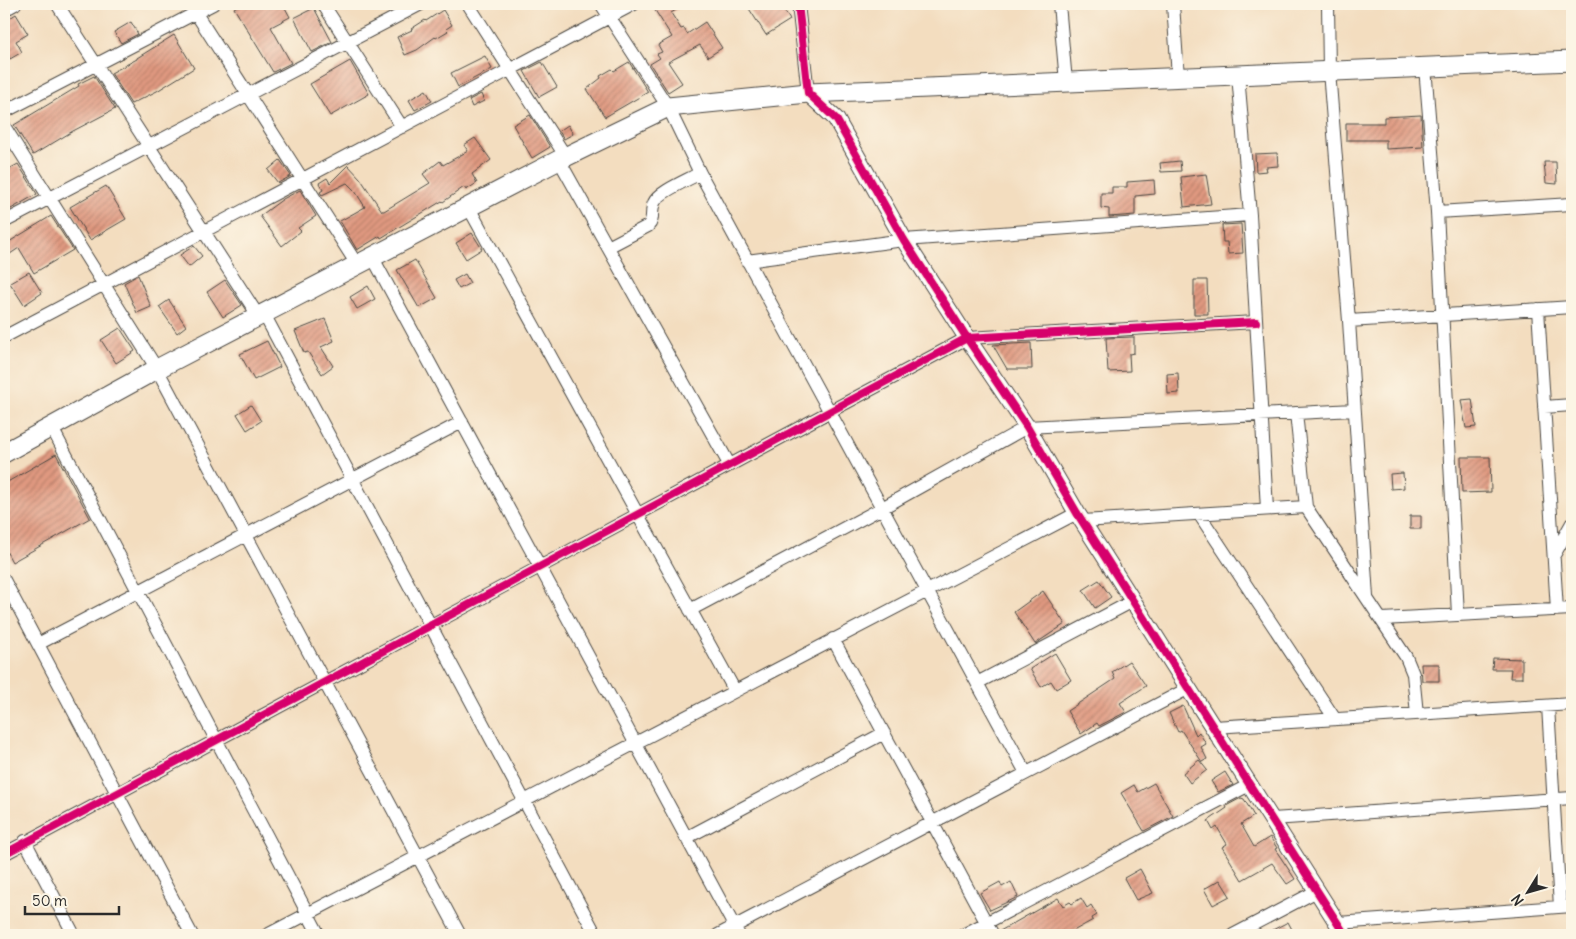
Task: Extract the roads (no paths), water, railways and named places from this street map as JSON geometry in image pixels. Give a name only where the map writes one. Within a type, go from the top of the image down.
[{"type":"main road","points":[[4,453],[157,369],[563,159],[668,107],[808,93],[1572,61]]},
{"type":"street","points":[[4,10],[15,4]]},
{"type":"street","points":[[57,4],[204,231],[262,316],[353,480],[596,935]]},
{"type":"street","points":[[4,112],[96,64],[193,8],[213,4]]},
{"type":"street","points":[[323,4],[402,127]]},
{"type":"street","points":[[4,222],[421,4]]},
{"type":"street","points":[[468,4],[510,69],[563,159],[608,247],[729,464]]},
{"type":"street","points":[[601,4],[668,107],[700,173],[747,261],[1026,773]]},
{"type":"street","points":[[4,337],[634,4]]},
{"type":"street","points":[[791,4],[798,10],[808,93],[836,119],[904,240],[1027,427],[1080,517],[1342,929],[1566,906],[1554,799],[1548,706]]},
{"type":"street","points":[[1059,4],[1066,82]]},
{"type":"street","points":[[1173,4],[1178,77]]},
{"type":"street","points":[[1328,4],[1329,71],[1349,320],[1367,597]]},
{"type":"street","points":[[193,8],[303,179],[366,262],[462,422],[736,931]]},
{"type":"street","points":[[1425,67],[1436,212],[1458,615]]},
{"type":"street","points":[[1238,75],[1250,215],[1267,509]]},
{"type":"street","points":[[4,126],[157,369],[460,935]]},
{"type":"street","points":[[608,247],[648,226],[652,222],[652,207],[658,197],[700,173]]},
{"type":"street","points":[[1436,212],[1572,204]]},
{"type":"street","points":[[469,208],[735,691]]},
{"type":"street","points":[[747,261],[904,240],[1250,215]]},
{"type":"street","points":[[1349,320],[1572,307]]},
{"type":"street","points":[[1538,309],[1556,610]]},
{"type":"street","points":[[4,854],[24,841],[967,338],[1256,322]]},
{"type":"street","points":[[1544,407],[1572,405]]},
{"type":"street","points":[[690,610],[882,508],[1027,427],[1354,410]]},
{"type":"street","points":[[1296,413],[1306,507],[1367,597],[1410,666],[1413,674],[1418,714]]},
{"type":"street","points":[[38,644],[462,422]]},
{"type":"street","points":[[52,428],[319,935]]},
{"type":"street","points":[[267,935],[833,639],[1080,517],[1199,514],[1306,507]]},
{"type":"street","points":[[1199,514],[1335,719]]},
{"type":"street","points":[[1554,555],[1572,523]]},
{"type":"street","points":[[4,580],[192,935]]},
{"type":"street","points":[[977,683],[1133,601]]},
{"type":"street","points":[[1382,620],[1572,609]]},
{"type":"street","points":[[833,639],[993,935]]},
{"type":"street","points":[[718,935],[736,931],[932,823],[1189,688]]},
{"type":"street","points":[[1214,727],[1572,704]]},
{"type":"street","points":[[686,838],[884,733]]},
{"type":"street","points":[[963,935],[1251,784]]},
{"type":"street","points":[[1273,819],[1572,798]]},
{"type":"street","points":[[24,841],[74,935]]},
{"type":"street","points":[[1233,935],[1317,891]]}]
